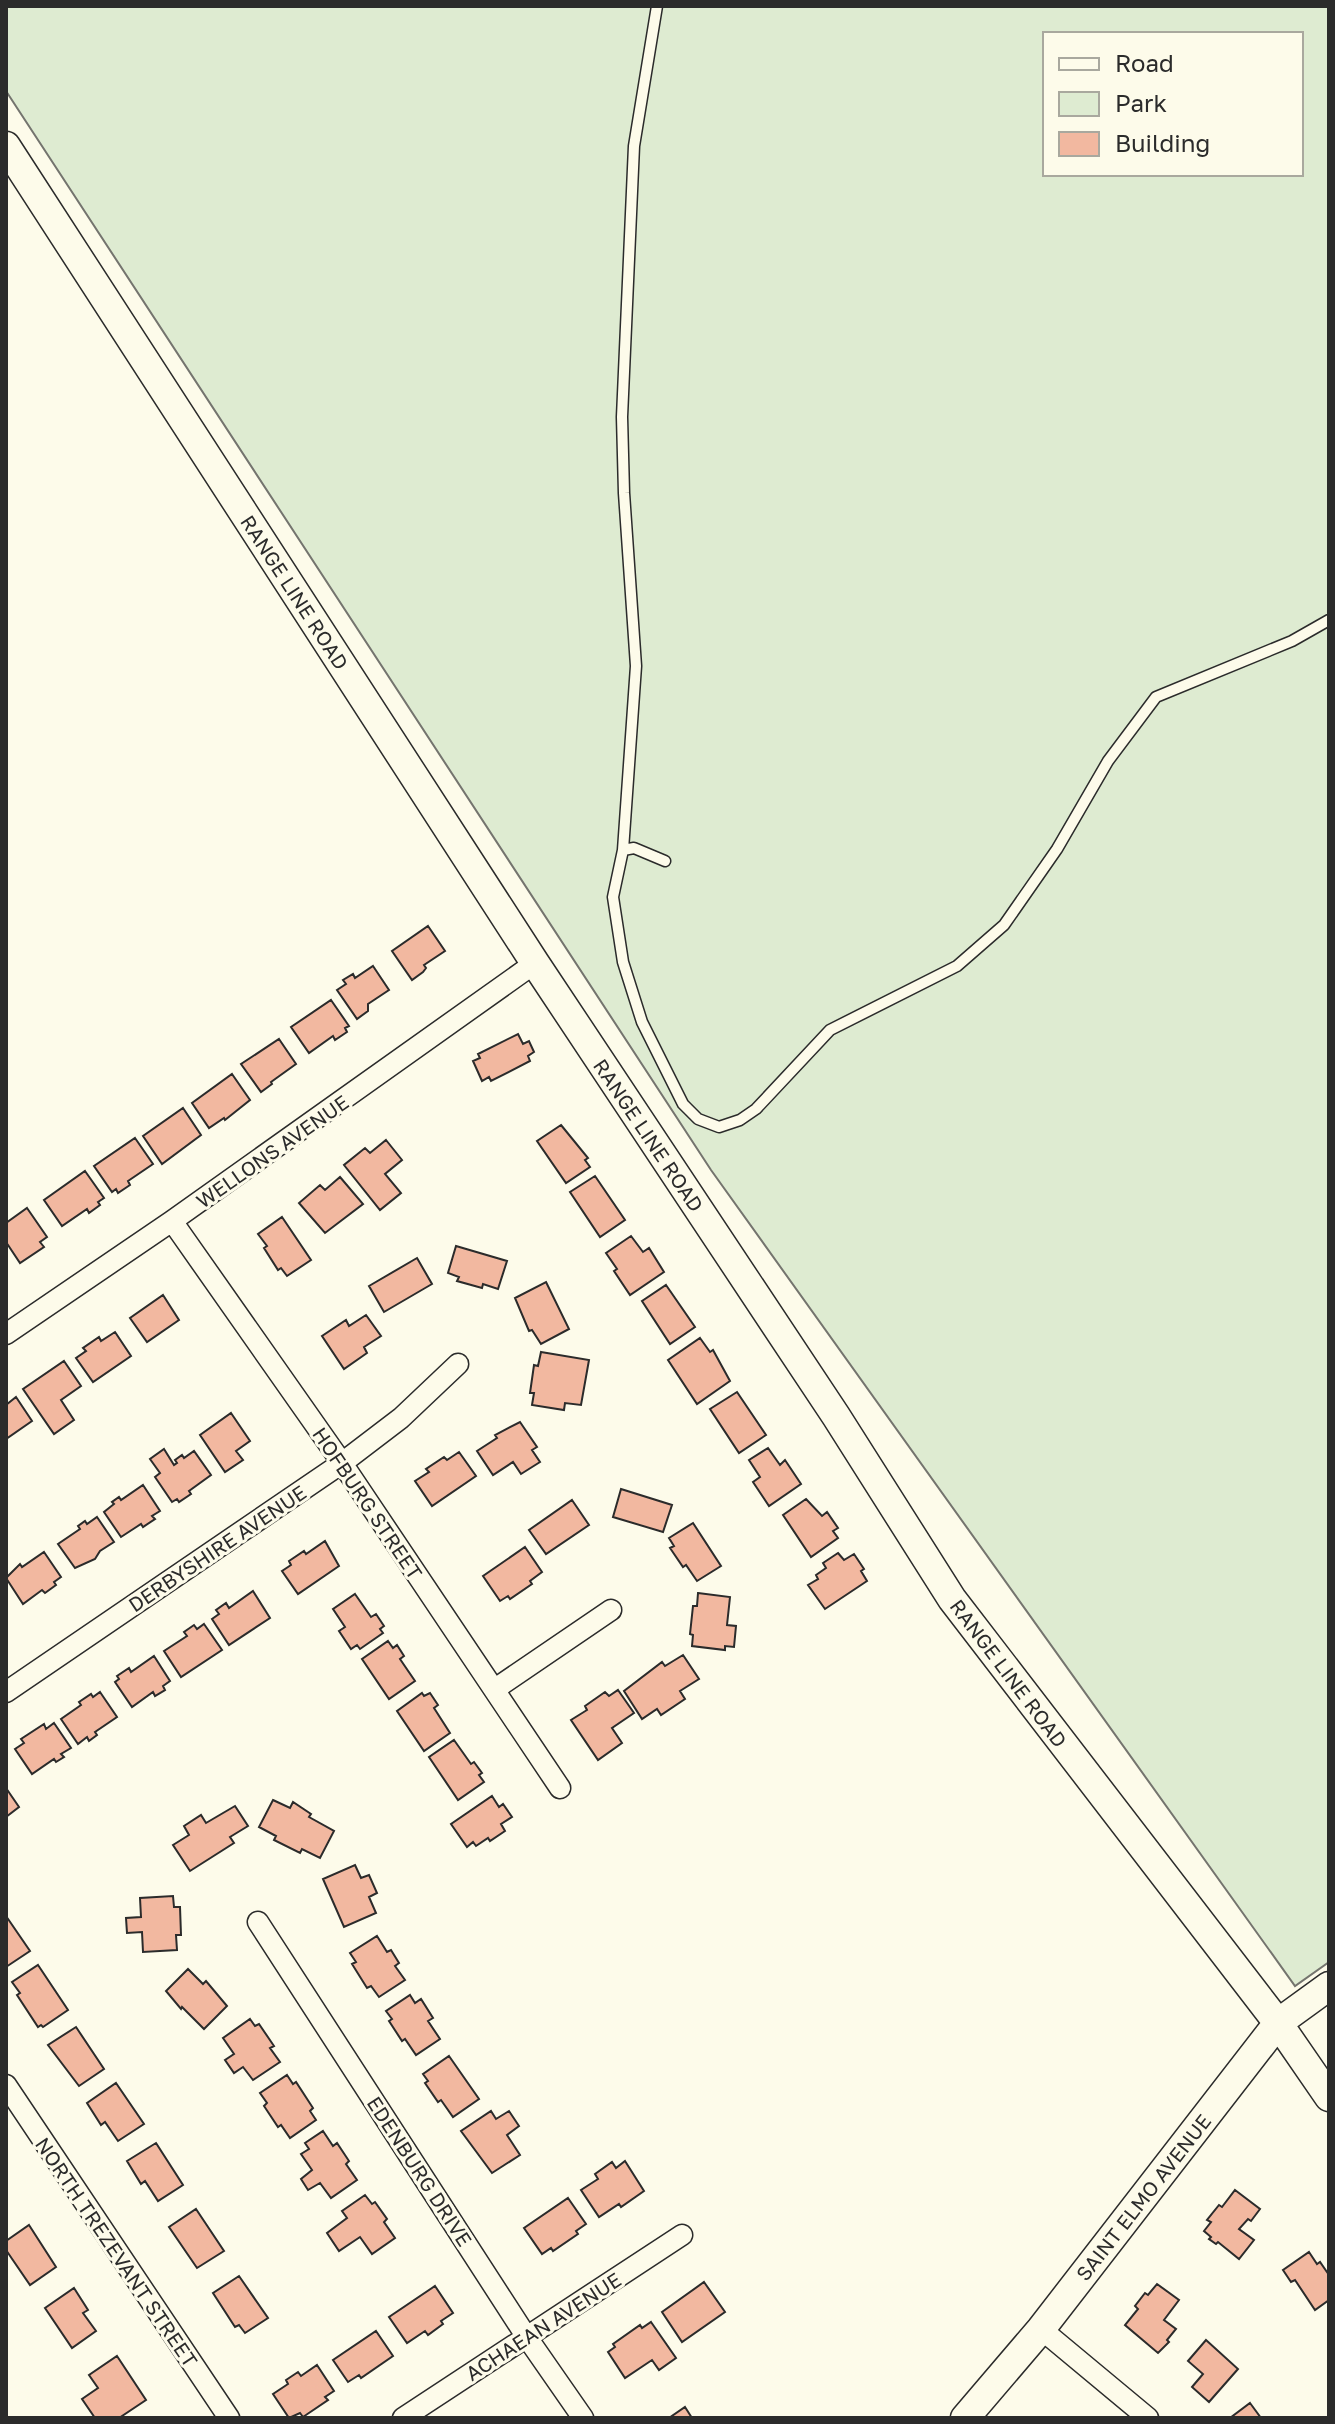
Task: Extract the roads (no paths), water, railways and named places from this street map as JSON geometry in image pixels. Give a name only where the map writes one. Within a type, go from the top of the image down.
[{"type":"street","name":"RANGE LINE ROAD","points":[[6,146],[535,963],[827,1402],[952,1599],[1278,2023],[1329,2097]]},
{"type":"street","name":"WELLONS AVENUE","points":[[6,1334],[172,1221],[535,963]]},
{"type":"street","name":"HOFBURG STREET","points":[[172,1221],[342,1463],[560,1788]]},
{"type":"street","name":"DERBYSHIRE AVENUE","points":[[6,1692],[342,1463],[401,1418],[458,1364]]},
{"type":"street","points":[[495,1689],[611,1610]]},
{"type":"street","name":"EDENBURG DRIVE","points":[[258,1922],[526,2336],[583,2418]]},
{"type":"street","name":"SAINT ELMO AVENUE","points":[[965,2418],[1041,2329],[1278,2023],[1329,1986]]},
{"type":"street","name":"NORTH TREZEVANT STREET","points":[[6,2085],[229,2418]]},
{"type":"street","name":"ACHAEAN AVENUE","points":[[403,2418],[682,2235]]},
{"type":"street","points":[[1041,2329],[1148,2418]]},
{"type":"lane","points":[[657,6],[634,146],[622,417],[636,666],[623,850],[613,897],[623,962],[642,1022],[683,1104],[698,1119],[719,1127],[740,1120],[756,1109],[830,1030],[957,966],[1004,925],[1057,849],[1108,761],[1156,697],[1292,641],[1329,620]]},
{"type":"lane","points":[[623,850],[634,848],[665,861]]}]
